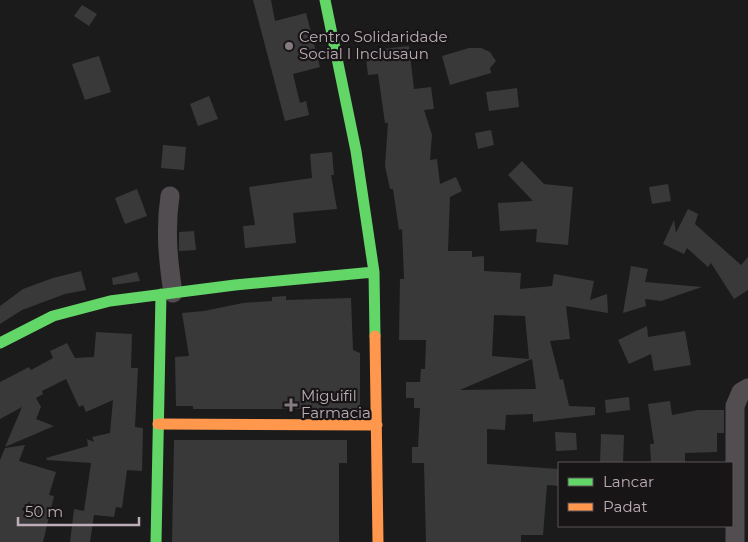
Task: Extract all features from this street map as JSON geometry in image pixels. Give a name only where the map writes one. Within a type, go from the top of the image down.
[{"type":"street","points":[[326,0],[356,151],[374,272],[378,425],[378,542]]},
{"type":"street","points":[[156,542],[158,424],[167,294],[166,220],[170,196]]},
{"type":"street","points":[[0,344],[53,316],[110,301],[374,272]]},
{"type":"street","points":[[734,542],[735,406],[741,392],[748,388]]},
{"type":"street","points":[[158,424],[378,425]]},
{"type":"building","name":"Centro Solidaridade Social I Inclusaun","points":[[253,0],[271,0],[275,21],[306,13],[320,67],[293,74],[300,103],[306,101],[309,115],[285,121]]},
{"type":"building","points":[[82,5],[97,14],[89,26],[74,16]]},
{"type":"building","points":[[409,46],[414,89],[431,87],[434,109],[424,110],[432,135],[430,160],[437,159],[440,184],[456,177],[462,191],[450,197],[448,251],[472,251],[472,257],[484,256],[484,271],[521,273],[520,289],[552,286],[554,274],[594,281],[590,300],[607,294],[608,313],[566,306],[570,339],[550,341],[560,380],[563,379],[569,406],[595,407],[595,415],[533,422],[533,414],[506,415],[505,430],[487,429],[487,464],[558,469],[558,486],[547,485],[543,535],[521,535],[521,542],[426,542],[424,463],[412,463],[412,447],[418,447],[420,408],[414,408],[414,398],[406,398],[406,382],[420,382],[421,369],[425,369],[426,340],[399,340],[400,279],[404,279],[402,229],[399,230],[393,189],[390,189],[385,166],[388,123],[385,123],[378,74],[368,75],[365,51]],"holes":[[[494,315],[525,316],[529,359],[492,356]],[[532,359],[536,389],[460,390]]]},
{"type":"building","points":[[469,48],[481,48],[490,52],[496,61],[490,68],[491,73],[450,85],[442,56]]},
{"type":"building","points":[[99,56],[111,92],[85,100],[72,64]]},
{"type":"building","points":[[517,88],[519,107],[489,111],[486,92]]},
{"type":"building","points":[[209,96],[218,119],[198,126],[190,104]]},
{"type":"building","points":[[491,130],[494,145],[478,149],[475,133]]},
{"type":"building","points":[[163,145],[186,147],[184,170],[161,168]]},
{"type":"building","points":[[332,152],[334,175],[331,175],[337,209],[293,213],[296,243],[245,248],[243,226],[255,225],[249,187],[312,178],[310,154]]},
{"type":"building","points":[[522,161],[544,184],[573,187],[568,245],[536,242],[537,229],[500,231],[498,203],[533,201],[508,175]]},
{"type":"building","points":[[668,184],[671,201],[652,204],[649,187]]},
{"type":"building","points":[[137,189],[147,216],[125,224],[115,198]]},
{"type":"building","points":[[688,209],[698,214],[695,224],[741,265],[748,257],[748,290],[734,299],[711,263],[708,267],[687,248],[684,254],[663,244],[674,220],[676,233]]},
{"type":"building","points":[[194,231],[196,250],[179,251],[179,232]]},
{"type":"building","points":[[631,266],[648,269],[645,282],[702,287],[661,301],[645,299],[646,306],[623,313]]},
{"type":"building","points":[[81,271],[86,290],[65,294],[22,310],[0,324],[0,306],[23,289],[53,278]]},
{"type":"building","points":[[137,272],[140,281],[113,285],[112,278]]},
{"type":"building","points":[[286,296],[286,300],[351,298],[353,350],[360,353],[360,409],[193,409],[193,406],[176,406],[175,357],[189,356],[182,313],[204,311],[243,303],[272,301],[272,297]]},
{"type":"building","points":[[647,326],[648,337],[685,331],[691,365],[654,371],[651,354],[629,364],[618,340]]},
{"type":"building","points":[[96,332],[132,334],[131,368],[138,368],[135,427],[143,428],[142,471],[127,470],[122,508],[116,507],[114,517],[94,515],[90,542],[70,542],[74,509],[84,511],[91,463],[47,460],[46,458],[88,446],[87,439],[94,442],[92,437],[110,433],[113,400],[86,412],[83,405],[79,407],[66,379],[42,391],[43,394],[36,398],[41,407],[36,419],[54,426],[5,447],[22,407],[0,419],[0,382],[29,367],[31,370],[53,358],[50,351],[67,343],[75,358],[94,357]]},
{"type":"building","points":[[629,397],[630,410],[606,413],[605,400]]},
{"type":"building","points":[[670,401],[672,415],[698,410],[724,410],[724,433],[717,433],[717,452],[685,453],[685,462],[651,462],[650,444],[654,444],[648,404]]},
{"type":"building","points":[[555,432],[576,433],[577,450],[556,451]]},
{"type":"building","points":[[601,434],[624,435],[623,462],[600,462]]},
{"type":"building","points":[[174,440],[347,440],[347,463],[339,463],[339,542],[172,542]]},
{"type":"building","points":[[25,445],[19,461],[56,472],[49,495],[54,496],[43,542],[0,542],[0,460],[5,448]]},
{"type":"traffic: fast","points":[[325,0],[356,151],[374,272],[375,336]]},
{"type":"traffic: fast","points":[[0,343],[53,316],[110,301],[235,285],[374,272]]},
{"type":"traffic: fast","points":[[156,542],[161,294]]},
{"type":"traffic: slow","points":[[375,336],[378,542]]},
{"type":"traffic: slow","points":[[158,424],[377,425]]},
{"type":"place","name":"Centro Solidaridade Social I Inclusaun","points":[[289,46]]},
{"type":"place","name":"Miguifil Farmacia","points":[[291,405]]}]
